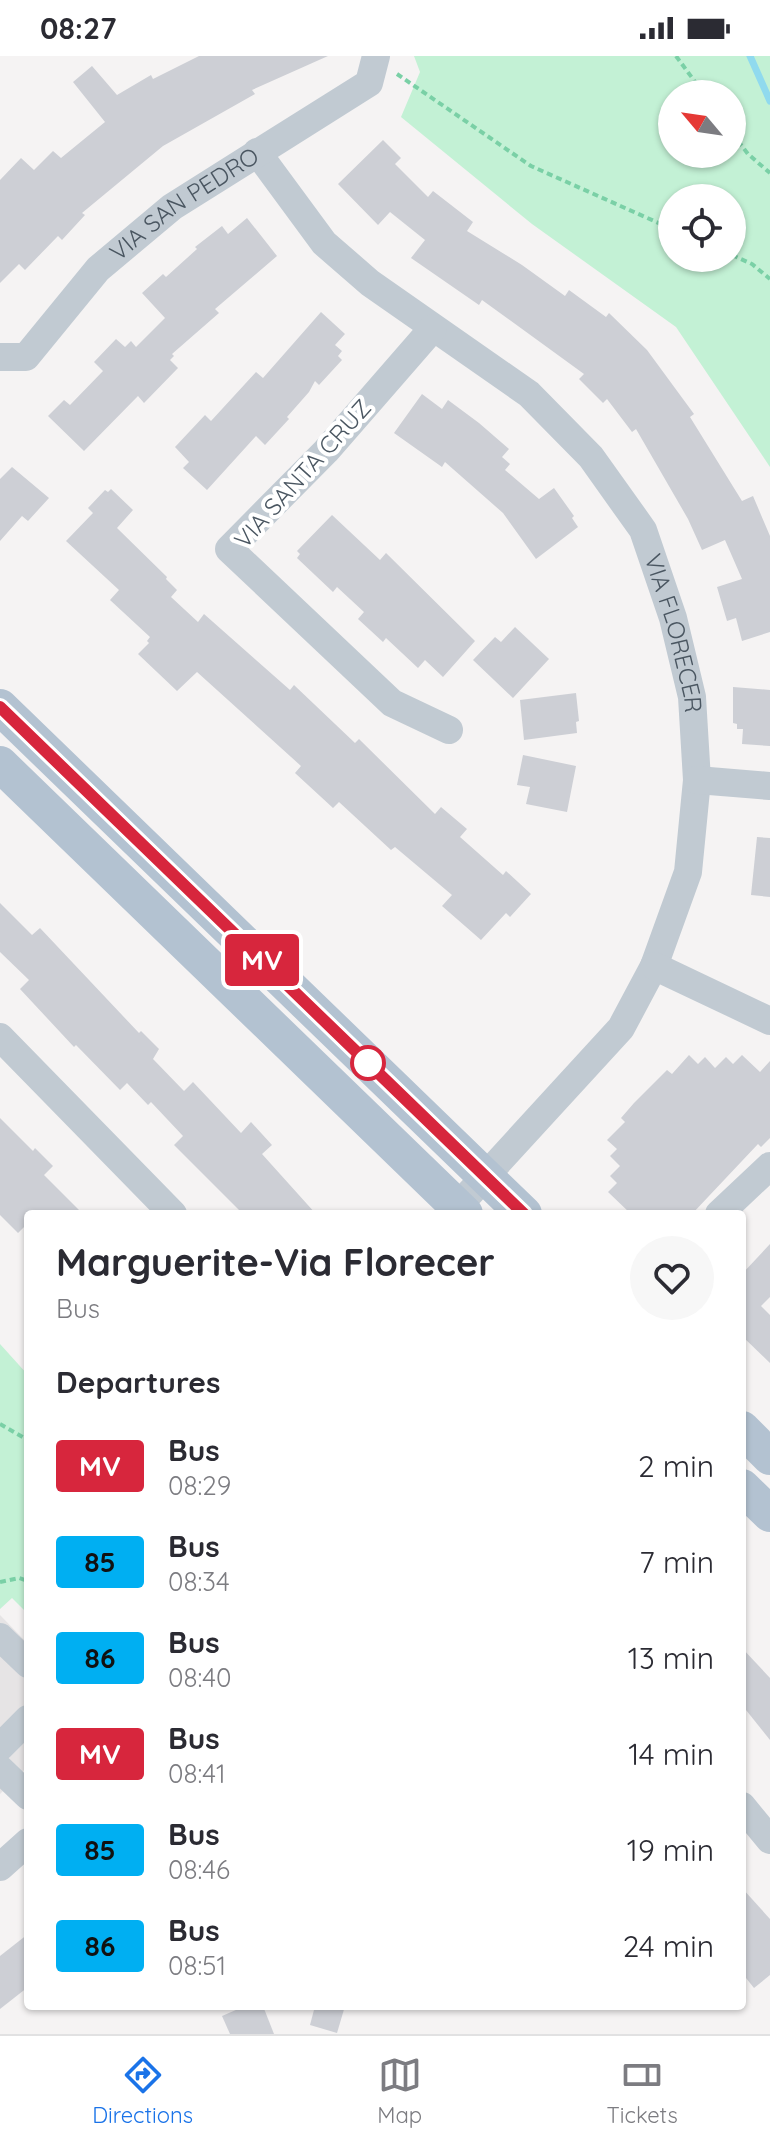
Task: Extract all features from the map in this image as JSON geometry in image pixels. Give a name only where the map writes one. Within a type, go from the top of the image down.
[{"type":"main road","points":[[0,707],[520,1210]]},
{"type":"main road","points":[[0,764],[461,1210]]},
{"type":"main road","points":[[746,1433],[770,1457]]},
{"type":"main road","points":[[746,1491],[770,1514]]},
{"type":"street","name":"VIA SAN PEDRO","points":[[13,357],[98,269],[172,207],[257,152],[374,66]]},
{"type":"street","name":"VIA FLORECER","points":[[257,152],[324,243],[370,283],[529,394],[591,457],[643,530],[673,618],[692,697],[697,780],[688,872],[654,966],[621,1028],[486,1177],[461,1210]]},
{"type":"street","name":"VIA SANTA CRUZ","points":[[433,328],[326,451],[229,549],[392,703],[449,730]]},
{"type":"street","points":[[697,780],[770,786]]},
{"type":"street","points":[[654,966],[770,1021]]},
{"type":"street","points":[[0,1037],[169,1210]]},
{"type":"street","points":[[724,1210],[769,1170]]},
{"type":"street","points":[[0,1637],[24,1660]]},
{"type":"street","points":[[0,1747],[24,1723]]},
{"type":"street","points":[[0,1769],[24,1792]]},
{"type":"street","points":[[746,1811],[770,1840]]},
{"type":"street","points":[[0,1867],[24,1846]]},
{"type":"path","points":[[676,56],[694,80]]},
{"type":"path","points":[[374,66],[531,166],[658,223]]},
{"type":"path","points":[[746,151],[770,173]]},
{"type":"path","points":[[746,261],[770,279]]},
{"type":"path","points":[[0,1424],[24,1438]]},
{"type":"path","points":[[0,1582],[24,1580]]},
{"type":"shaded area","points":[[0,1615],[24,1640],[24,1770],[0,1794]]},
{"type":"green space","points":[[414,56],[770,56],[770,467],[676,327],[532,224],[401,117],[420,72]]},
{"type":"green space","points":[[0,1344],[24,1371],[24,1610],[12,1598],[0,1609]]},
{"type":"building","points":[[199,56],[328,56],[252,90],[255,94],[163,146],[82,213],[85,215],[62,240],[58,236],[25,270],[19,264],[0,283],[0,180],[21,158],[34,170],[53,151],[61,158],[105,122],[73,82],[92,66],[117,95],[151,75],[153,79]]},
{"type":"building","points":[[383,140],[401,158],[395,164],[428,197],[433,191],[473,222],[467,231],[565,296],[569,290],[606,317],[609,313],[647,350],[694,414],[690,417],[742,501],[753,496],[770,536],[770,632],[742,641],[736,618],[727,621],[717,587],[742,579],[725,540],[702,550],[688,519],[636,429],[632,432],[607,399],[603,403],[579,379],[584,374],[482,300],[479,305],[411,258],[425,240],[390,212],[378,225],[338,184]]},
{"type":"building","points":[[247,218],[277,256],[215,309],[219,313],[172,354],[174,356],[170,360],[178,368],[144,403],[138,396],[84,451],[48,416],[64,400],[70,405],[103,371],[94,362],[116,339],[125,347],[131,341],[136,347],[165,318],[142,293],[163,274],[166,277],[197,249],[195,247],[222,226],[228,234]]},
{"type":"building","points":[[321,312],[345,334],[335,345],[342,351],[338,356],[342,360],[319,385],[315,381],[287,417],[289,419],[265,445],[256,436],[207,490],[183,468],[189,462],[175,447],[205,415],[211,421],[256,372],[263,378]]},
{"type":"building","points":[[422,394],[442,409],[448,400],[479,423],[509,449],[502,457],[510,464],[505,470],[539,499],[554,488],[578,527],[536,559],[503,513],[445,462],[442,467],[394,433]]},
{"type":"building","points":[[12,467],[49,498],[28,521],[22,516],[0,541],[0,479]]},
{"type":"building","points":[[111,489],[133,510],[117,528],[167,577],[177,590],[171,597],[198,622],[204,614],[290,690],[294,685],[355,743],[359,739],[435,814],[441,807],[467,829],[460,837],[503,875],[506,871],[531,894],[510,917],[506,913],[481,940],[442,906],[452,895],[395,847],[391,850],[339,802],[333,808],[295,773],[301,766],[197,672],[177,691],[138,654],[149,643],[150,637],[110,600],[119,590],[66,541],[93,513],[88,508],[105,490],[108,492]]},
{"type":"building","points":[[332,515],[380,560],[386,553],[475,641],[443,677],[425,660],[418,668],[386,638],[383,642],[358,619],[364,612],[337,587],[333,592],[297,558],[300,554],[297,551]]},
{"type":"building","points":[[515,627],[549,659],[513,698],[473,660],[495,637],[501,642]]},
{"type":"building","points":[[733,687],[770,690],[770,746],[742,744],[743,729],[737,729],[737,724],[733,723]]},
{"type":"building","points":[[576,693],[577,733],[524,740],[520,700]]},
{"type":"building","points":[[523,755],[576,766],[567,812],[526,804],[530,787],[517,785]]},
{"type":"building","points":[[757,837],[770,838],[770,897],[751,895]]},
{"type":"building","points":[[0,903],[32,935],[40,928],[139,1033],[141,1031],[159,1049],[153,1059],[184,1091],[193,1082],[241,1133],[251,1122],[272,1145],[262,1154],[312,1210],[239,1210],[174,1145],[183,1136],[151,1102],[148,1105],[127,1083],[120,1090],[76,1045],[74,1047],[20,989],[29,980],[0,952]]},
{"type":"building","points":[[689,1055],[698,1064],[705,1057],[715,1068],[726,1057],[733,1064],[742,1055],[760,1072],[770,1061],[770,1138],[761,1147],[758,1144],[696,1210],[627,1210],[608,1192],[617,1183],[610,1176],[620,1166],[610,1156],[617,1149],[607,1140],[625,1122],[621,1118],[634,1103],[667,1070],[672,1074]]},
{"type":"building","points":[[0,1118],[53,1166],[44,1175],[79,1210],[24,1210],[24,1227],[18,1233],[0,1215]]},
{"type":"building","points":[[770,1244],[770,1297],[761,1306],[770,1315],[770,1363],[746,1340],[746,1270]]},
{"type":"building","points":[[746,1652],[770,1678],[770,1740],[746,1710]]},
{"type":"building","points":[[746,1892],[770,1919],[770,1975],[754,1988],[746,1978]]},
{"type":"building","points":[[24,1937],[24,1990],[0,2009],[0,1956]]},
{"type":"building","points":[[236,2010],[265,2010],[274,2034],[230,2034],[222,2016]]},
{"type":"building","points":[[314,2010],[344,2010],[337,2033],[310,2025]]},
{"type":"waterway","points":[[750,56],[770,101]]},
{"type":"bus line","name":"MV","points":[[0,707],[520,1210]]}]
